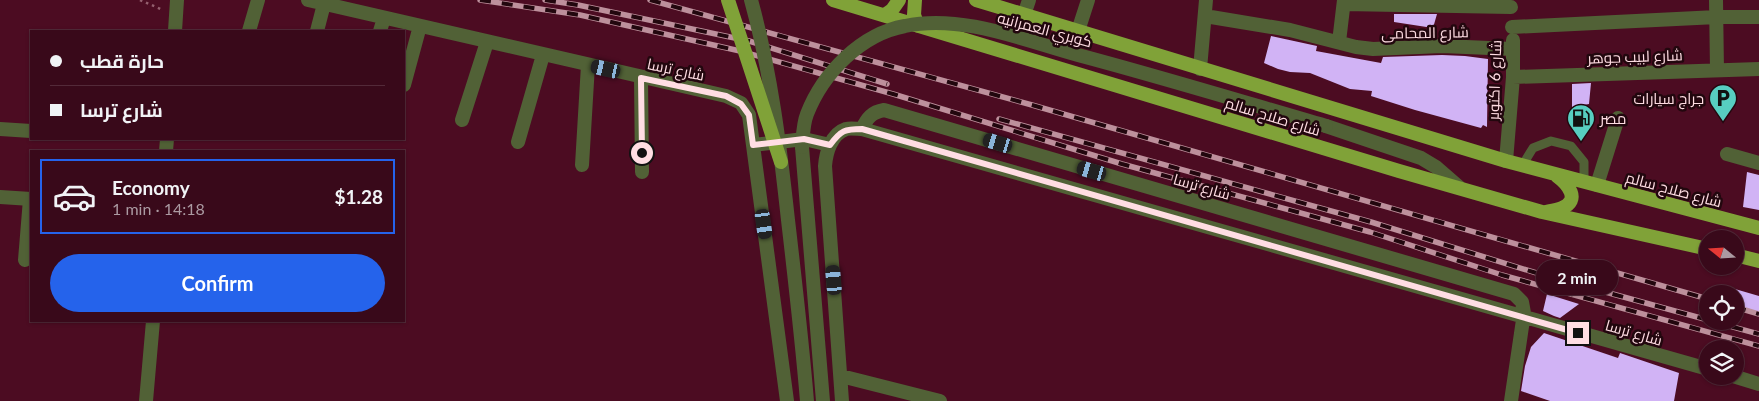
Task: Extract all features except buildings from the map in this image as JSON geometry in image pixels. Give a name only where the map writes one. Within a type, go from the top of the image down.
[{"type":"highway","points":[[728,0],[782,162]]},
{"type":"highway","name":"شارع صلاح سالم","points":[[833,0],[1399,171],[1542,212],[1699,247]]},
{"type":"highway","points":[[885,15],[892,10],[899,0]]},
{"type":"highway","points":[[916,0],[914,15],[918,26]]},
{"type":"highway","name":"شارع صلاح سالم","points":[[976,0],[1522,166],[1759,228]]},
{"type":"highway","points":[[1542,212],[1562,208],[1568,203],[1571,196],[1570,187],[1554,174]]},
{"type":"highway","points":[[1744,257],[1759,261]]},
{"type":"street","points":[[175,30],[177,0]]},
{"type":"street","points":[[249,30],[258,0]]},
{"type":"street","name":"شارع ترسا","points":[[308,0],[382,24],[420,26],[726,96],[741,104],[749,115],[787,401]]},
{"type":"street","points":[[751,0],[762,39],[773,95],[782,162],[807,401]]},
{"type":"street","points":[[1024,15],[1029,0]]},
{"type":"street","points":[[1078,31],[1088,0]]},
{"type":"street","points":[[1200,69],[1206,0]]},
{"type":"street","points":[[1716,0],[1717,70]]},
{"type":"street","points":[[1339,42],[1344,2],[1510,4]]},
{"type":"street","points":[[317,30],[324,4]]},
{"type":"street","name":"شارع 6 اكتوبر","points":[[1506,161],[1513,77],[1510,4]]},
{"type":"street","name":"شارع المحامى","points":[[1205,16],[1274,26],[1356,47],[1373,49],[1442,46],[1513,48]]},
{"type":"street","points":[[1512,27],[1717,17],[1759,17]]},
{"type":"street","name":"كوبري العمرانيه","points":[[823,401],[802,147],[803,130],[807,114],[818,90],[841,61],[865,42],[883,33],[904,26],[936,22],[970,25],[1156,76],[1401,150],[1421,158],[1436,167],[1459,187]]},
{"type":"street","points":[[405,82],[420,26]]},
{"type":"street","points":[[462,120],[487,42]]},
{"type":"street","points":[[518,142],[543,55]]},
{"type":"street","points":[[582,165],[588,65]]},
{"type":"street","name":"شارع لبيب جوهر","points":[[1513,77],[1759,68]]},
{"type":"street","points":[[641,78],[642,172]]},
{"type":"street","name":"شارع ترسا","points":[[862,129],[870,116],[884,110],[1514,294],[1522,302],[1524,308],[1523,318]]},
{"type":"street","points":[[1591,183],[1618,118]]},
{"type":"street","points":[[0,129],[30,131]]},
{"type":"street","name":"شارع ترسا","points":[[830,145],[846,129],[862,129],[1699,367]]},
{"type":"street","points":[[753,145],[804,139],[830,145],[826,155],[825,166],[842,401]]},
{"type":"street","points":[[1728,154],[1759,163]]},
{"type":"street","points":[[0,197],[30,199],[25,260]]},
{"type":"street","points":[[1511,401],[1523,318]]},
{"type":"street","points":[[146,401],[153,322]]},
{"type":"street","points":[[841,376],[940,401]]},
{"type":"street","points":[[1744,379],[1759,384]]},
{"type":"lane","points":[[1522,166],[1533,148],[1552,141],[1571,146],[1584,162],[1591,183]]},
{"type":"path","points":[[140,0],[176,16]]},
{"type":"railway","points":[[480,0],[580,15],[740,51],[893,94],[1122,164],[1370,232],[1502,275],[1759,346]]},
{"type":"railway","points":[[545,0],[578,5],[749,41],[887,84]]},
{"type":"railway","points":[[650,0],[1032,105],[1699,296]]},
{"type":"railway","points":[[999,119],[1371,222],[1543,275],[1699,318]]},
{"type":"railway","points":[[1744,310],[1759,314]]},
{"type":"railway","points":[[1744,330],[1759,334]]},
{"type":"place","name":"جراج سيارات","points":[[1723,122]]},
{"type":"place","name":"مصر","points":[[1581,142]]},
{"type":"route","points":[[642,153],[641,78],[726,96],[741,104],[749,115],[753,145],[795,139],[813,140],[830,145],[846,129],[862,129],[1578,333]]}]
